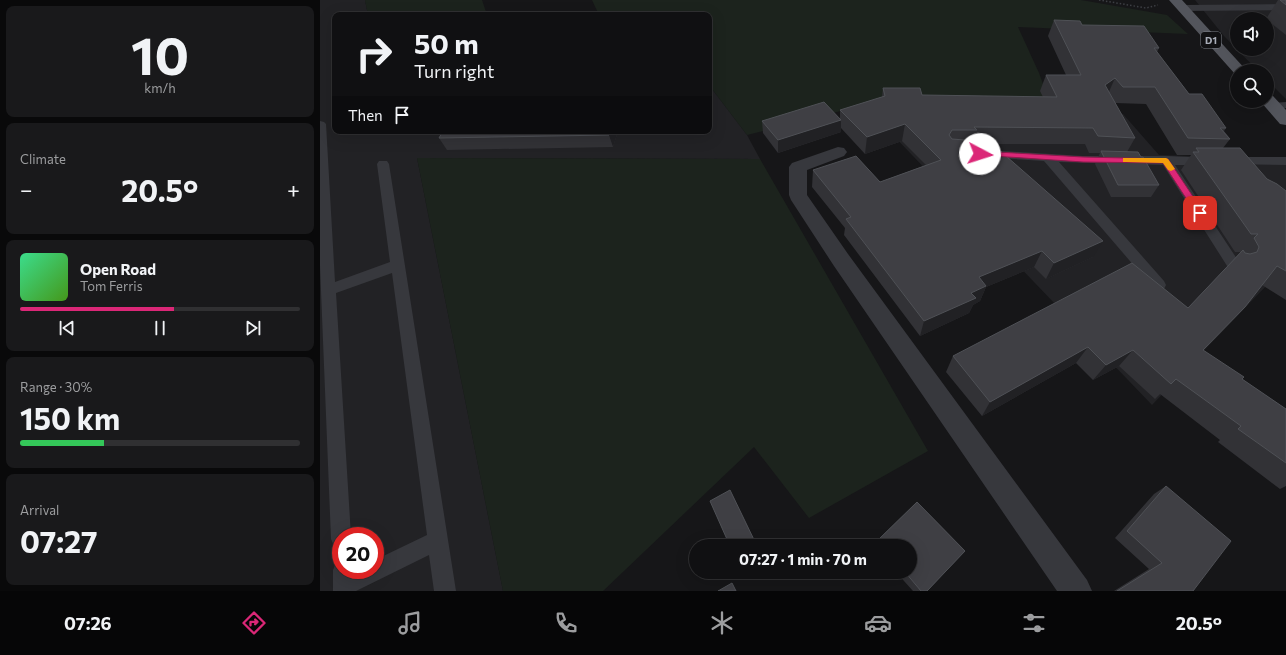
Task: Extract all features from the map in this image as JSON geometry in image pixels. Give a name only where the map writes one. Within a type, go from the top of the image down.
[{"type":"main road","name":"D1","points":[[1177,3],[1234,64]]},
{"type":"main road","points":[[1275,104],[1286,120]]},
{"type":"street","points":[[838,152],[798,167],[798,195],[841,260],[1076,591]]},
{"type":"lane","points":[[1177,3],[1286,7]]},
{"type":"lane","points":[[320,124],[340,527]]},
{"type":"lane","points":[[976,153],[1048,158],[1286,161]]},
{"type":"lane","points":[[1048,158],[1159,285]]},
{"type":"lane","points":[[1166,160],[1234,265]]},
{"type":"lane","points":[[383,164],[446,591]]},
{"type":"lane","points":[[328,290],[397,265]]},
{"type":"lane","points":[[343,582],[438,540]]},
{"type":"path","points":[[1099,0],[1146,8],[1177,3]]},
{"type":"shaded area","points":[[320,0],[365,0],[367,12],[332,12],[332,134],[712,134],[712,89],[747,135],[760,159],[417,158],[503,591],[320,591]]},
{"type":"shaded area","points":[[365,0],[482,0],[486,12],[367,12]]},
{"type":"shaded area","points":[[592,0],[1081,0],[1167,15],[1188,34],[1018,27],[1039,73],[1051,106],[864,105],[747,135],[712,89],[712,12],[598,12]]},
{"type":"shaded area","points":[[1195,0],[1286,0],[1286,99],[1274,87],[1274,64],[1251,64],[1243,56],[1274,56],[1274,12],[1230,12],[1230,42]]},
{"type":"shaded area","points":[[864,105],[1051,106],[1123,114],[1159,155],[1286,159],[1286,265],[1152,405]]},
{"type":"shaded area","points":[[417,158],[760,159],[928,451],[809,518],[754,447],[603,591],[503,591]]},
{"type":"building","points":[[1280,0],[1286,0],[1286,5]]},
{"type":"building","points":[[1054,20],[1080,21],[1082,25],[1144,26],[1159,48],[1154,48],[1189,94],[1202,94],[1226,128],[1220,128],[1230,139],[1188,138],[1155,87],[1123,87],[1115,78],[1105,85],[1135,138],[1098,136],[1093,128],[974,127],[977,130],[952,130],[949,135],[952,139],[990,142],[1103,241],[1054,263],[1042,251],[979,277],[986,286],[971,293],[976,298],[924,321],[846,219],[851,217],[813,170],[856,156],[880,182],[941,160],[905,124],[867,137],[840,110],[885,96],[883,88],[920,88],[922,95],[1057,97],[1046,75],[1081,75]]},
{"type":"building","points":[[824,102],[841,120],[778,140],[762,121]]},
{"type":"building","points":[[441,134],[609,134],[609,135],[439,138]]},
{"type":"building","points":[[1196,148],[1240,148],[1267,179],[1286,191],[1286,271],[1277,266],[1245,307],[1203,350],[1244,377],[1242,379],[1286,409],[1286,463],[1238,429],[1241,426],[1176,379],[1171,384],[1133,350],[1106,365],[1088,347],[990,402],[953,356],[1132,263],[1188,308],[1243,250],[1245,253],[1250,254],[1257,252],[1259,247],[1254,238],[1258,234],[1251,234],[1193,152],[1199,152]]},
{"type":"building","points":[[1101,151],[1138,152],[1141,157],[1143,157],[1159,185],[1118,185]]},
{"type":"building","points":[[1166,486],[1231,541],[1193,591],[1117,591],[1162,563],[1127,531]]},
{"type":"building","points":[[730,490],[754,539],[727,539],[710,501]]},
{"type":"building","points":[[917,502],[965,551],[927,591],[921,591],[911,579],[917,579],[917,539],[879,539]]},
{"type":"building","points":[[732,583],[736,591],[718,591]]},
{"type":"slow traffic","points":[[1126,160],[1166,160],[1171,169]]},
{"type":"route","points":[[980,154],[1083,160],[1166,160],[1200,213]]}]
